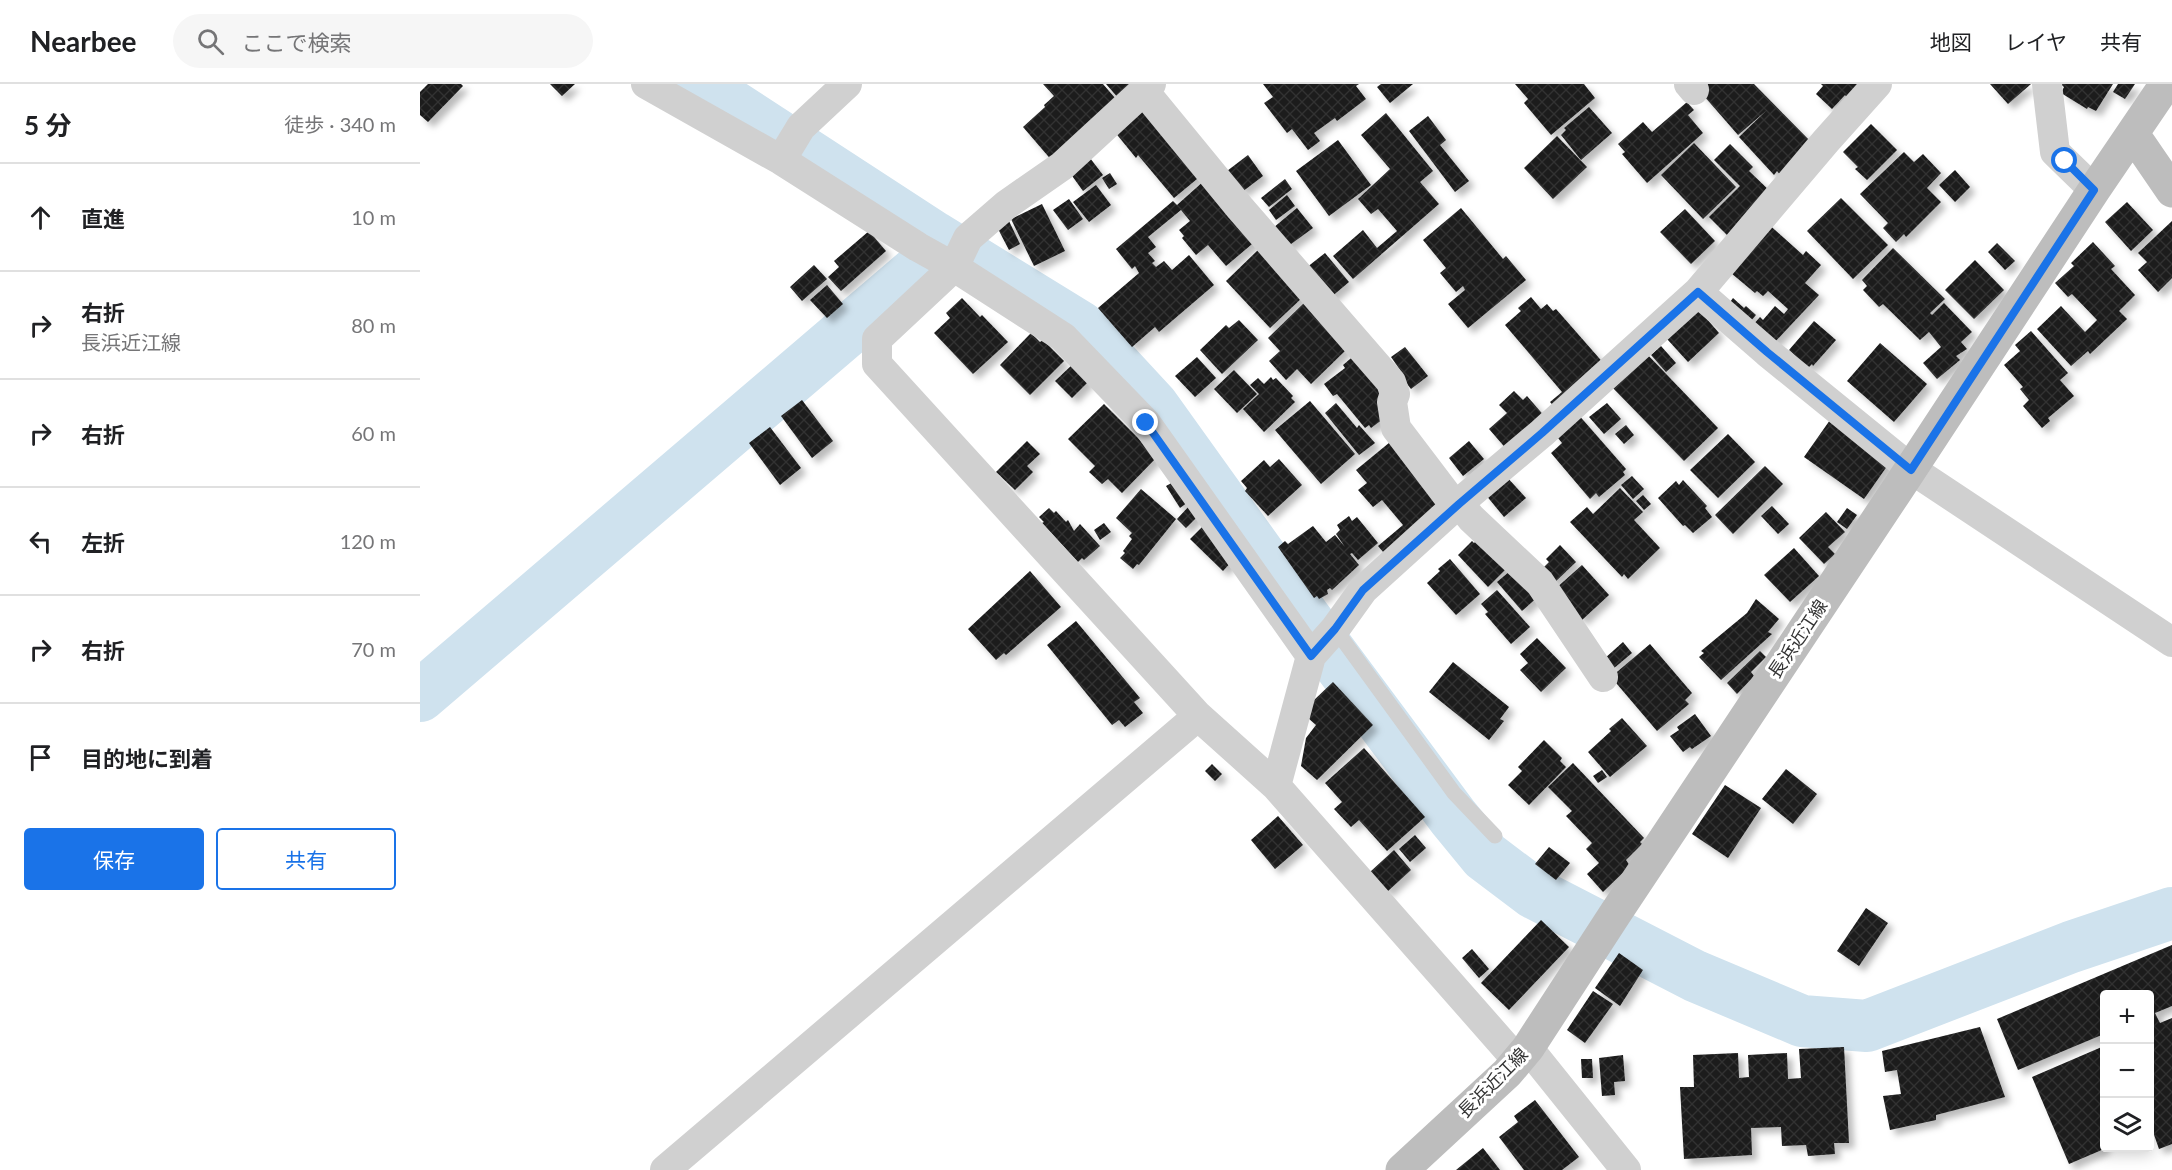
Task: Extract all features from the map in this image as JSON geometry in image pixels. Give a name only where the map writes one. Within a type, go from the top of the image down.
[{"type":"main road","name":"長浜近江線","points":[[1402,1170],[1508,1073],[1523,1055],[2166,84]]},
{"type":"main road","points":[[2133,134],[2172,191]]},
{"type":"street","points":[[646,84],[790,146],[948,254],[1063,337],[1146,423],[1323,642]]},
{"type":"street","points":[[790,146],[847,84]]},
{"type":"street","points":[[1276,786],[1323,642],[1363,590],[1698,292],[1877,84]]},
{"type":"street","points":[[2047,84],[2055,152],[2094,190]]},
{"type":"street","points":[[1603,677],[1540,583],[1457,505],[1396,428],[1392,402],[1395,393],[1391,382],[1240,208],[1148,88],[1062,166],[1006,205],[948,254],[877,339],[877,364],[1198,716],[1276,786],[1626,1170]]},
{"type":"street","points":[[1698,292],[1911,470],[2172,642]]},
{"type":"street","points":[[665,1170],[1198,716]]},
{"type":"lane","points":[[1323,642],[1454,793],[1495,836]]},
{"type":"building","points":[[428,84],[461,84],[463,86],[428,122],[420,115],[420,92]]},
{"type":"building","points":[[550,84],[575,84],[562,96]]},
{"type":"building","points":[[1043,84],[1103,84],[1121,105],[1054,163],[1023,127],[1054,96]]},
{"type":"building","points":[[1106,84],[1134,84],[1119,99]]},
{"type":"building","points":[[1263,84],[1359,84],[1356,86],[1366,99],[1337,121],[1335,118],[1314,133],[1320,141],[1308,150],[1292,129],[1287,133],[1264,103],[1273,97]]},
{"type":"building","points":[[1381,84],[1413,84],[1390,103],[1377,87]]},
{"type":"building","points":[[1515,84],[1584,84],[1595,98],[1551,135],[1524,103],[1528,99]]},
{"type":"building","points":[[1702,84],[1754,84],[1816,147],[1783,178],[1777,171],[1774,175],[1739,137],[1767,110],[1738,135],[1697,88]]},
{"type":"building","points":[[1821,84],[1864,84],[1849,100],[1845,95],[1832,109],[1816,94],[1823,86]]},
{"type":"building","points":[[1990,84],[2031,84],[2008,104]]},
{"type":"building","points":[[2060,84],[2113,84],[2096,111],[2088,107],[2087,109],[2061,93],[2064,87]]},
{"type":"building","points":[[2118,84],[2135,84],[2125,99],[2113,92]]},
{"type":"building","points":[[1687,102],[1694,110],[1688,115],[1703,133],[1647,183],[1622,154],[1625,152],[1618,144],[1643,122],[1652,132]]},
{"type":"building","points":[[1144,106],[1203,174],[1174,198],[1138,155],[1136,158],[1114,131]]},
{"type":"building","points":[[1589,107],[1612,133],[1581,160],[1561,135],[1566,130],[1564,128]]},
{"type":"building","points":[[1386,113],[1433,171],[1420,182],[1439,204],[1353,279],[1333,256],[1363,230],[1377,248],[1397,231],[1378,209],[1371,214],[1358,199],[1390,169],[1361,135]]},
{"type":"building","points":[[1428,116],[1446,140],[1440,145],[1469,181],[1455,192],[1409,131]]},
{"type":"building","points":[[1871,124],[1897,150],[1867,180],[1855,169],[1858,167],[1843,152]]},
{"type":"building","points":[[1557,136],[1587,167],[1553,199],[1524,168]]},
{"type":"building","points":[[1338,140],[1371,185],[1329,216],[1296,171]]},
{"type":"building","points":[[1694,143],[1736,187],[1703,219],[1661,175]]},
{"type":"building","points":[[1730,144],[1753,167],[1749,171],[1773,194],[1729,237],[1709,217],[1740,186],[1714,160]]},
{"type":"building","points":[[1904,152],[1914,162],[1923,154],[1941,173],[1927,188],[1941,202],[1906,237],[1904,234],[1896,242],[1883,228],[1888,223],[1860,194]]},
{"type":"building","points":[[1248,155],[1263,176],[1242,192],[1227,171]]},
{"type":"building","points":[[1090,158],[1103,175],[1083,191],[1070,173]]},
{"type":"building","points":[[1955,170],[1970,187],[1955,202],[1939,185]]},
{"type":"building","points":[[1110,173],[1117,184],[1109,189],[1102,178]]},
{"type":"building","points":[[1285,179],[1292,189],[1269,207],[1261,198]]},
{"type":"building","points":[[1205,180],[1258,239],[1226,266],[1208,245],[1196,255],[1182,238],[1184,236],[1179,230],[1190,221],[1181,210],[1148,237],[1156,247],[1148,253],[1155,261],[1152,263],[1156,267],[1164,261],[1172,270],[1189,255],[1214,285],[1159,332],[1155,327],[1132,347],[1098,308],[1139,273],[1135,266],[1132,269],[1116,249],[1173,201],[1177,205]]},
{"type":"building","points":[[1096,185],[1111,205],[1089,222],[1073,202]]},
{"type":"building","points":[[1287,195],[1295,206],[1276,220],[1269,210]]},
{"type":"building","points":[[1841,198],[1888,245],[1853,279],[1807,231]]},
{"type":"building","points":[[1069,199],[1083,219],[1068,230],[1053,210]]},
{"type":"building","points":[[2127,202],[2153,230],[2131,251],[2105,222]]},
{"type":"building","points":[[1042,204],[1065,251],[1034,266],[1011,219]]},
{"type":"building","points":[[1297,208],[1313,228],[1287,247],[1273,228]]},
{"type":"building","points":[[1461,208],[1503,259],[1506,256],[1526,280],[1468,328],[1448,304],[1465,290],[1463,286],[1456,292],[1440,273],[1446,268],[1423,240]]},
{"type":"building","points":[[1685,209],[1715,241],[1691,264],[1660,232]]},
{"type":"building","points":[[1009,221],[1020,244],[1009,250],[997,227]]},
{"type":"building","points":[[1765,221],[1803,255],[1806,251],[1821,265],[1805,283],[1819,295],[1774,343],[1753,325],[1760,317],[1763,320],[1775,306],[1784,314],[1788,309],[1768,291],[1763,296],[1757,291],[1755,293],[1725,268]]},
{"type":"building","points":[[2172,221],[2172,278],[2158,292],[2138,270],[2147,262],[2138,253]]},
{"type":"building","points":[[869,231],[886,251],[841,291],[828,277],[839,267],[834,261]]},
{"type":"building","points":[[2093,242],[2115,266],[2111,269],[2135,295],[2119,311],[2127,319],[2090,354],[2088,351],[2071,366],[2037,329],[2061,306],[2085,332],[2097,320],[2072,294],[2068,297],[2055,283],[2074,266],[2071,263]]},
{"type":"building","points":[[1997,243],[2015,261],[2005,270],[1988,252]]},
{"type":"building","points":[[1893,248],[1945,299],[1930,313],[1932,315],[1944,303],[1972,332],[1961,342],[1967,349],[1956,356],[1960,360],[1937,379],[1923,363],[1941,347],[1929,332],[1920,340],[1883,304],[1879,307],[1863,290],[1867,286],[1862,280]]},
{"type":"building","points":[[1259,249],[1304,296],[1270,328],[1226,281]]},
{"type":"building","points":[[1325,253],[1349,282],[1330,298],[1306,268]]},
{"type":"building","points":[[1975,260],[2004,290],[1974,319],[1945,290]]},
{"type":"building","points":[[814,265],[827,279],[802,301],[790,287]]},
{"type":"building","points":[[827,285],[843,304],[827,318],[810,300]]},
{"type":"building","points":[[1531,297],[1541,309],[1547,304],[1553,311],[1556,309],[1606,366],[1557,410],[1550,402],[1562,392],[1505,325],[1521,311],[1518,308]]},
{"type":"building","points":[[962,298],[1008,342],[973,374],[934,333],[950,318],[946,313]]},
{"type":"building","points":[[1733,298],[1756,315],[1749,323],[1728,305]]},
{"type":"building","points":[[1304,303],[1347,349],[1311,384],[1297,369],[1286,380],[1269,361],[1280,351],[1268,338]]},
{"type":"building","points":[[1699,310],[1719,333],[1688,362],[1667,339]]},
{"type":"building","points":[[1239,320],[1258,340],[1222,374],[1200,350],[1226,325],[1229,328]]},
{"type":"building","points":[[1814,321],[1836,340],[1813,366],[1812,364],[1808,368],[1789,350]]},
{"type":"building","points":[[2031,331],[2068,373],[2060,380],[2074,396],[2048,418],[2050,421],[2042,428],[2023,406],[2029,400],[2020,389],[2023,387],[2004,365],[2020,351],[2015,345]]},
{"type":"building","points":[[1031,333],[1040,342],[1043,340],[1064,361],[1030,395],[1000,365]]},
{"type":"building","points":[[1880,343],[1927,384],[1894,422],[1847,381]]},
{"type":"building","points":[[1661,346],[1676,363],[1666,372],[1651,355]]},
{"type":"building","points":[[1405,347],[1428,376],[1411,389],[1398,372],[1400,370],[1391,357]]},
{"type":"building","points":[[1644,351],[1718,428],[1684,461],[1610,385]]},
{"type":"building","points":[[1357,353],[1384,398],[1383,419],[1371,428],[1369,425],[1365,428],[1337,394],[1333,396],[1324,384],[1345,368],[1343,365]]},
{"type":"building","points":[[1197,357],[1216,378],[1195,397],[1175,376]]},
{"type":"building","points":[[1073,364],[1089,381],[1072,398],[1055,381]]},
{"type":"building","points":[[1234,370],[1257,394],[1237,413],[1214,389]]},
{"type":"building","points":[[1271,377],[1273,380],[1276,378],[1293,396],[1291,398],[1295,402],[1264,432],[1243,409],[1259,394],[1250,385],[1258,378],[1264,384]]},
{"type":"building","points":[[1514,391],[1523,400],[1527,396],[1546,418],[1509,452],[1489,429],[1507,413],[1499,405]]},
{"type":"building","points":[[802,400],[833,441],[812,458],[781,416]]},
{"type":"building","points":[[1310,401],[1355,454],[1321,484],[1275,430]]},
{"type":"building","points":[[1336,403],[1357,428],[1359,425],[1375,443],[1359,455],[1325,413]]},
{"type":"building","points":[[1607,403],[1621,419],[1604,434],[1589,417]]},
{"type":"building","points":[[1104,404],[1157,457],[1122,493],[1108,479],[1102,484],[1089,472],[1095,466],[1068,439]]},
{"type":"building","points":[[1577,413],[1626,469],[1623,472],[1625,475],[1599,497],[1596,493],[1590,499],[1551,453],[1562,443],[1554,433]]},
{"type":"building","points":[[1830,420],[1890,462],[1864,499],[1804,457]]},
{"type":"building","points":[[1626,425],[1634,435],[1624,444],[1615,434]]},
{"type":"building","points":[[770,427],[801,468],[780,485],[749,443]]},
{"type":"building","points":[[1728,434],[1755,462],[1718,498],[1690,470]]},
{"type":"building","points":[[1395,438],[1445,504],[1389,559],[1378,546],[1403,525],[1382,500],[1373,507],[1358,490],[1367,483],[1356,470]]},
{"type":"building","points":[[1027,441],[1040,454],[1027,466],[1033,472],[1015,490],[996,472]]},
{"type":"building","points":[[1469,441],[1484,459],[1463,476],[1449,458]]},
{"type":"building","points":[[1279,459],[1302,485],[1268,516],[1245,491],[1247,488],[1241,481],[1264,460],[1270,467]]},
{"type":"building","points":[[1765,466],[1783,484],[1733,534],[1715,515]]},
{"type":"building","points":[[1506,476],[1526,498],[1504,517],[1485,494]]},
{"type":"building","points":[[1632,476],[1644,489],[1633,499],[1621,485]]},
{"type":"building","points":[[1683,480],[1707,506],[1705,508],[1712,517],[1693,533],[1685,525],[1683,526],[1658,498],[1676,481],[1679,485]]},
{"type":"building","points":[[1175,481],[1188,502],[1180,508],[1166,486]]},
{"type":"building","points":[[1620,488],[1643,512],[1634,520],[1660,548],[1628,579],[1624,574],[1622,577],[1570,522],[1587,507],[1593,514]]},
{"type":"building","points":[[1141,489],[1176,519],[1139,565],[1137,564],[1133,569],[1120,558],[1132,539],[1129,536],[1132,533],[1116,518]]},
{"type":"building","points":[[1643,495],[1651,504],[1644,510],[1636,501]]},
{"type":"building","points":[[1191,504],[1200,514],[1186,528],[1177,519]]},
{"type":"building","points":[[1772,506],[1789,524],[1778,534],[1761,516]]},
{"type":"building","points":[[1049,508],[1054,513],[1056,511],[1066,522],[1068,520],[1074,531],[1080,524],[1100,546],[1084,560],[1082,558],[1078,562],[1042,523],[1044,522],[1039,517]]},
{"type":"building","points":[[1847,508],[1857,515],[1847,529],[1837,522]]},
{"type":"building","points":[[1826,512],[1845,532],[1828,547],[1835,554],[1824,564],[1799,538]]},
{"type":"building","points":[[1349,516],[1352,521],[1357,517],[1378,543],[1358,560],[1352,553],[1350,554],[1359,565],[1332,590],[1330,588],[1327,590],[1328,594],[1319,599],[1317,596],[1314,598],[1278,547],[1285,541],[1288,544],[1313,526],[1326,542],[1335,535],[1345,547],[1336,534],[1340,530],[1337,525]]},
{"type":"building","points":[[1104,523],[1111,532],[1100,540],[1094,530]]},
{"type":"building","points":[[1205,524],[1234,559],[1223,571],[1190,539]]},
{"type":"building","points":[[1482,535],[1511,564],[1488,587],[1458,555]]},
{"type":"building","points":[[1560,545],[1576,562],[1553,584],[1540,571],[1549,562],[1546,559]]},
{"type":"building","points":[[1794,548],[1819,576],[1790,602],[1764,575]]},
{"type":"building","points":[[1450,559],[1480,594],[1456,615],[1427,583]]},
{"type":"building","points":[[1582,565],[1609,595],[1582,620],[1554,590]]},
{"type":"building","points":[[1516,566],[1541,594],[1522,611],[1497,582]]},
{"type":"building","points":[[1030,571],[1061,607],[1006,655],[1004,653],[996,660],[968,629]]},
{"type":"building","points":[[1497,590],[1530,627],[1511,644],[1485,614],[1488,612],[1481,604]]},
{"type":"building","points":[[1756,599],[1779,619],[1768,632],[1772,634],[1721,680],[1699,657],[1704,653],[1701,651],[1747,613]]},
{"type":"building","points":[[1076,621],[1140,698],[1134,702],[1143,713],[1125,727],[1119,720],[1112,725],[1047,645]]},
{"type":"building","points":[[1537,638],[1566,668],[1541,692],[1520,670],[1528,663],[1520,654]]},
{"type":"building","points":[[1623,642],[1632,653],[1613,669],[1604,659]]},
{"type":"building","points":[[1650,644],[1692,693],[1685,700],[1689,704],[1657,731],[1611,677]]},
{"type":"building","points":[[1760,651],[1766,657],[1751,672],[1754,676],[1737,694],[1727,683]]},
{"type":"building","points":[[1453,662],[1509,707],[1500,719],[1504,721],[1489,740],[1429,692]]},
{"type":"building","points":[[1333,682],[1373,725],[1317,780],[1301,766],[1306,738],[1316,725],[1308,718],[1313,701]]},
{"type":"building","points":[[1695,714],[1711,736],[1692,749],[1690,747],[1683,752],[1670,736],[1679,730],[1677,727]]},
{"type":"building","points":[[1622,718],[1647,746],[1610,777],[1588,752]]},
{"type":"building","points":[[1544,740],[1562,758],[1560,761],[1566,767],[1529,805],[1508,785],[1522,771],[1518,767]]},
{"type":"building","points":[[1364,748],[1425,817],[1387,851],[1359,820],[1351,827],[1334,809],[1342,802],[1325,783]]},
{"type":"building","points":[[1573,763],[1644,838],[1640,842],[1642,844],[1626,860],[1630,866],[1603,892],[1587,874],[1599,863],[1586,849],[1592,843],[1566,816],[1572,811],[1548,787]]},
{"type":"building","points":[[1212,764],[1222,774],[1215,781],[1205,771]]},
{"type":"building","points":[[1786,769],[1817,794],[1793,824],[1762,799]]},
{"type":"building","points":[[1602,770],[1607,777],[1598,783],[1593,776]]},
{"type":"building","points":[[1725,785],[1761,808],[1728,858],[1692,834]]},
{"type":"building","points":[[1278,816],[1303,845],[1275,869],[1251,840]]},
{"type":"building","points":[[1415,835],[1426,848],[1410,862],[1399,849]]},
{"type":"building","points":[[1549,847],[1570,863],[1556,880],[1535,864]]},
{"type":"building","points":[[1394,850],[1411,870],[1387,892],[1370,872]]},
{"type":"building","points":[[1866,908],[1888,923],[1859,966],[1837,951]]},
{"type":"building","points":[[1541,920],[1569,947],[1509,1010],[1481,983]]},
{"type":"building","points":[[2172,945],[2172,1006],[2155,1013],[2160,1023],[2172,1018],[2172,1144],[2159,1149],[2154,1135],[2154,990],[2100,990],[2100,1036],[2018,1070],[1997,1019]]},
{"type":"building","points":[[1472,949],[1489,969],[1479,978],[1462,958]]},
{"type":"building","points":[[1619,953],[1643,970],[1620,1006],[1595,988]]},
{"type":"building","points":[[1593,991],[1613,1004],[1585,1043],[1567,1030]]},
{"type":"building","points":[[1980,1027],[2005,1097],[1936,1115],[1936,1120],[1890,1130],[1883,1096],[1901,1094],[1897,1070],[1885,1072],[1882,1051]]},
{"type":"building","points":[[1844,1047],[1849,1143],[1834,1143],[1835,1154],[1808,1156],[1806,1145],[1782,1146],[1781,1127],[1751,1128],[1752,1155],[1684,1159],[1680,1087],[1694,1087],[1693,1055],[1738,1053],[1739,1078],[1749,1077],[1748,1055],[1787,1053],[1788,1079],[1801,1078],[1799,1049]]},
{"type":"building","points":[[2100,1048],[2100,1151],[2069,1164],[2032,1077]]},
{"type":"building","points":[[1623,1055],[1625,1081],[1614,1082],[1615,1095],[1602,1096],[1599,1058]]},
{"type":"building","points":[[1581,1059],[1592,1059],[1593,1078],[1582,1078]]},
{"type":"building","points":[[1535,1100],[1579,1157],[1562,1170],[1524,1170],[1499,1137],[1518,1122],[1514,1116]]},
{"type":"building","points":[[1483,1148],[1500,1170],[1456,1170]]},
{"type":"waterway","points":[[699,84],[934,237],[1080,327],[1153,406],[1305,618],[1453,817],[1485,856],[1534,893],[1695,976],[1802,1021],[1867,1026],[2071,947],[2172,913]]},
{"type":"waterway","points":[[420,696],[921,268],[934,237]]},
{"type":"route","points":[[1146,423],[1311,656],[1335,629],[1363,590],[1698,292],[1911,470],[2094,190],[2065,161]]}]
